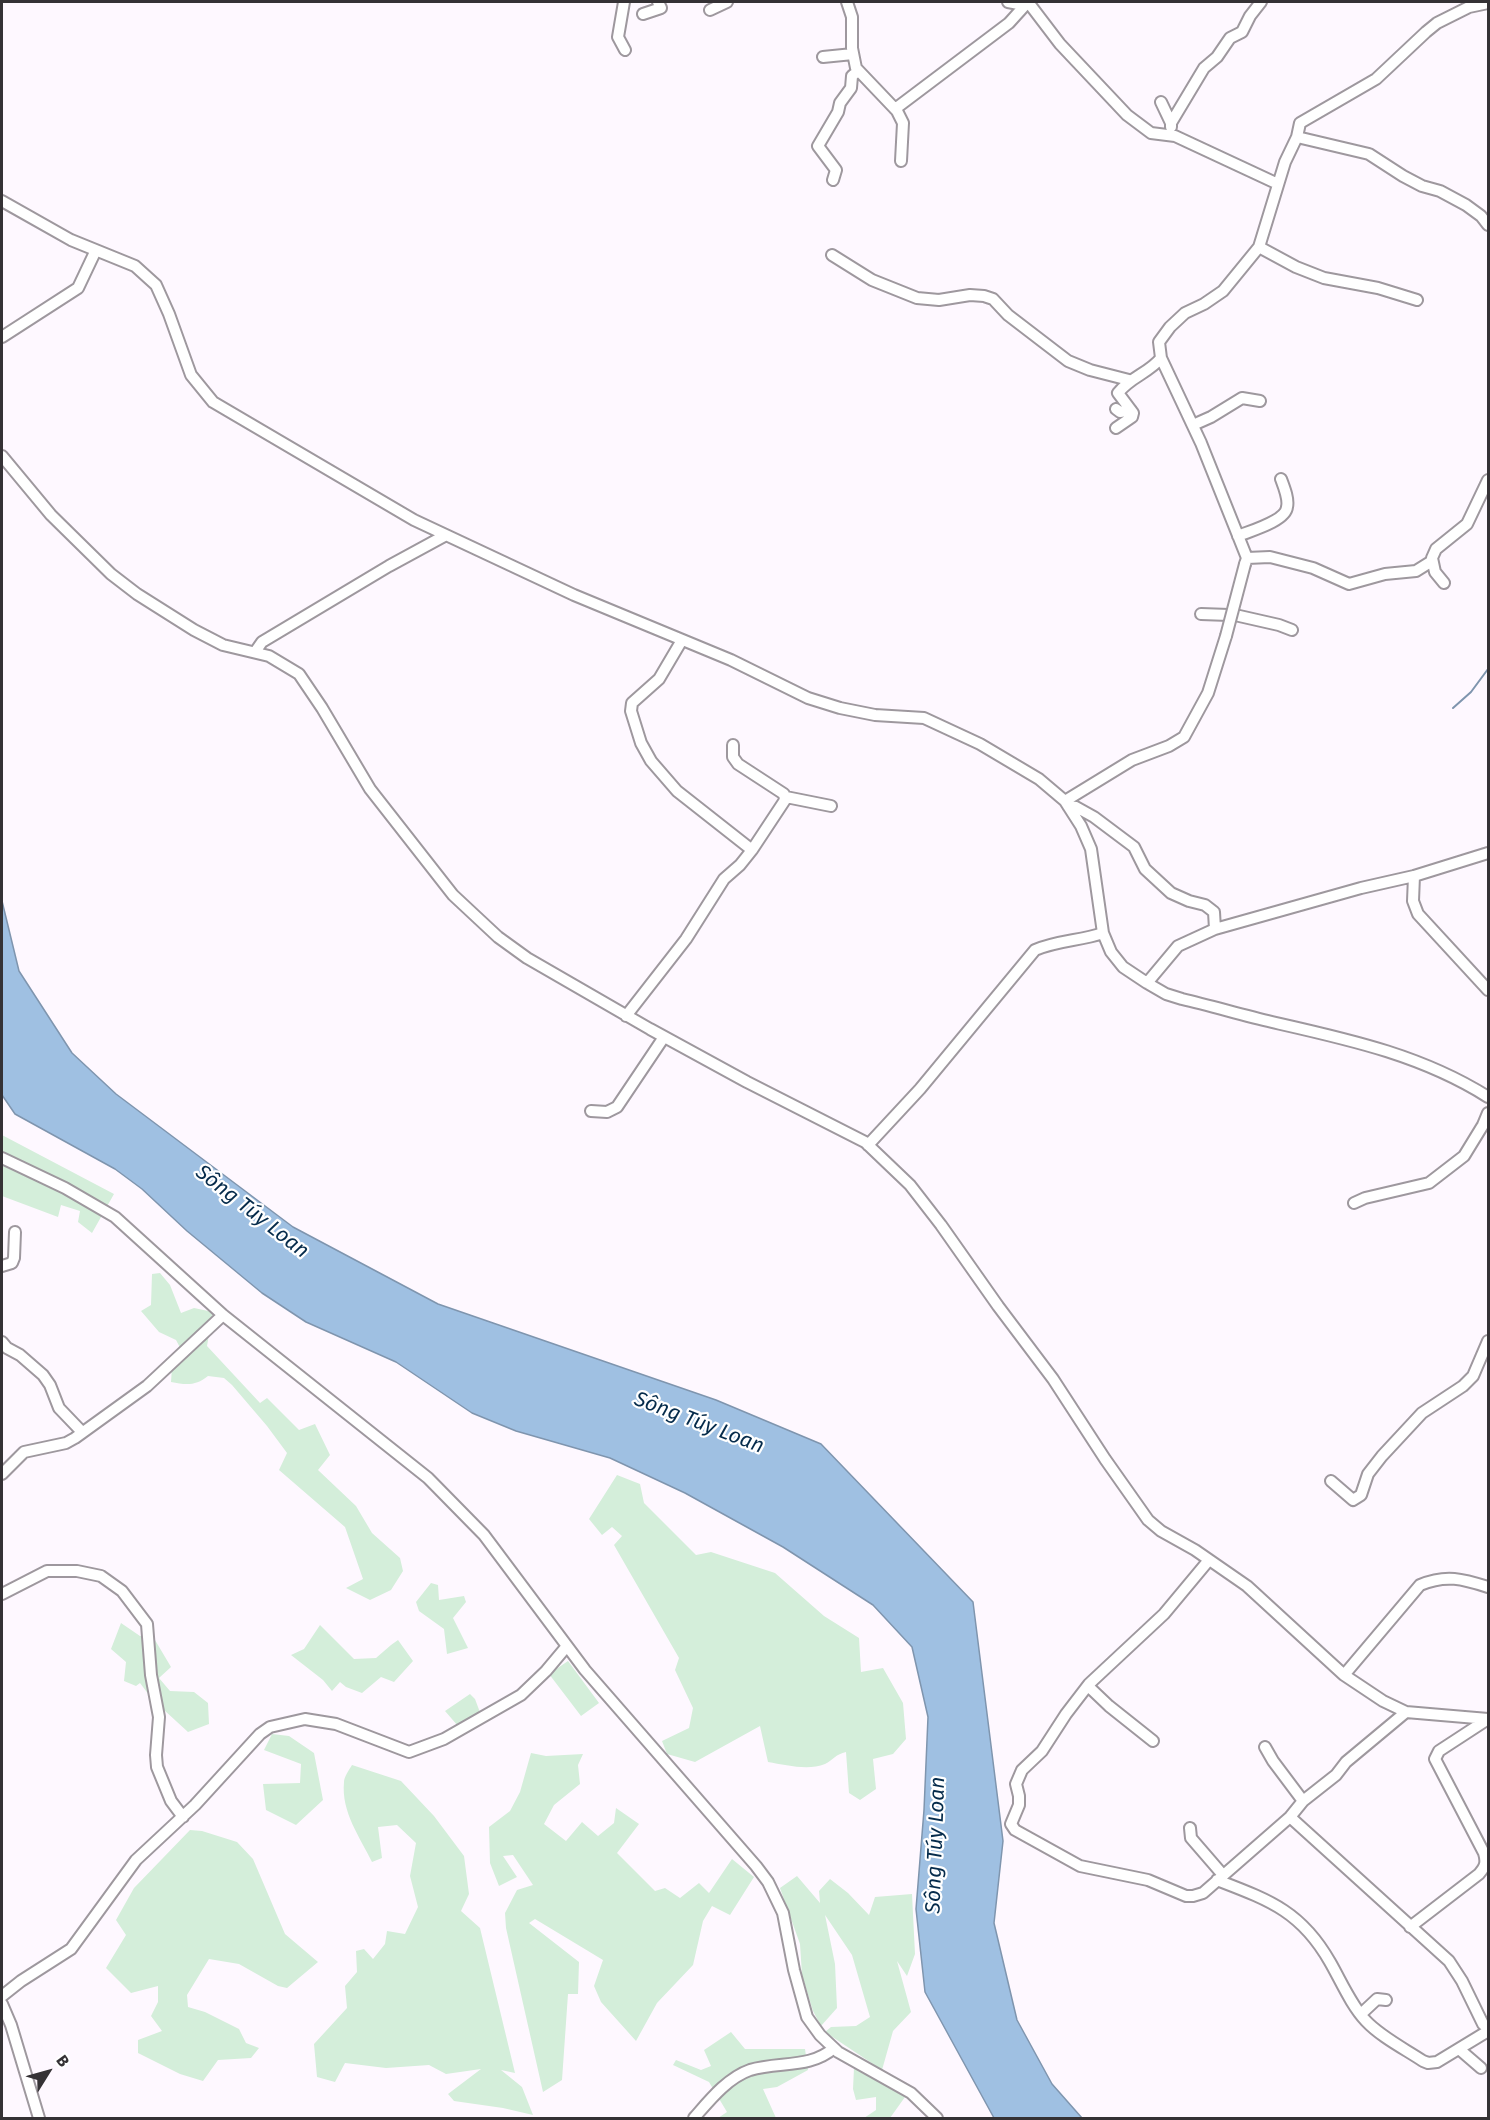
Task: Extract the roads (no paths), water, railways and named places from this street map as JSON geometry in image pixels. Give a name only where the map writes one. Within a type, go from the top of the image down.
[{"type":"street","points":[[624,2],[618,37],[625,50]]},
{"type":"street","points":[[643,14],[662,8],[658,2]]},
{"type":"street","points":[[710,10],[727,2]]},
{"type":"street","points":[[848,2],[852,17],[853,54],[856,68],[895,109],[903,123],[901,160]]},
{"type":"street","points":[[1008,2],[1024,5],[1028,2]]},
{"type":"street","points":[[895,109],[1009,23],[1028,2]]},
{"type":"street","points":[[1028,2],[1060,44],[1117,107],[1151,133],[1176,136],[1278,184]]},
{"type":"street","points":[[1170,136],[1171,123],[1204,68],[1217,57],[1230,38],[1242,32],[1250,16],[1261,2]]},
{"type":"street","points":[[1066,804],[1132,760],[1169,746],[1184,737],[1208,693],[1246,561],[1192,425],[1161,358],[1159,342],[1170,327],[1185,313],[1223,291],[1259,247],[1285,162],[1297,137],[1300,123],[1376,79],[1431,27],[1469,7],[1488,3]]},
{"type":"street","points":[[823,57],[853,54]]},
{"type":"street","points":[[833,180],[836,170],[818,146],[838,112],[840,103],[851,88],[852,76],[858,70]]},
{"type":"street","points":[[1161,102],[1171,123]]},
{"type":"street","points":[[1297,137],[1369,154],[1402,176],[1422,186],[1440,191],[1466,206],[1481,216],[1488,225]]},
{"type":"street","points":[[2,201],[71,240],[135,266],[156,285],[191,375],[213,402],[414,520],[574,595],[731,660],[808,698],[874,715],[924,718],[980,744],[1039,779],[1066,804],[1081,826],[1090,849],[1103,933],[1111,952],[1123,967],[1147,983],[1166,994],[1182,999],[1329,1034],[1392,1052],[1453,1076],[1488,1097]]},
{"type":"street","points":[[1259,247],[1296,267],[1324,278],[1378,288],[1417,300]]},
{"type":"street","points":[[2,337],[78,288],[96,250]]},
{"type":"street","points":[[832,255],[872,280],[917,298],[939,300],[970,295],[993,299],[1008,315],[1068,361],[1090,370],[1130,380]]},
{"type":"street","points":[[1116,428],[1132,417],[1131,410],[1118,393],[1130,380],[1157,364],[1161,358]]},
{"type":"street","points":[[1192,425],[1212,417],[1242,398],[1260,401]]},
{"type":"street","points":[[1116,408],[1119,412],[1131,410]]},
{"type":"street","points":[[2,456],[51,515],[111,574],[137,594],[194,630],[223,645],[269,656],[299,674],[322,708],[369,789],[453,895],[498,937],[526,958],[664,1037],[868,1145],[910,1185],[941,1225],[1053,1379],[1105,1459],[1149,1520],[1161,1531],[1247,1586],[1344,1675],[1383,1701],[1406,1712],[1488,1719]]},
{"type":"street","points":[[1238,536],[1278,520],[1286,513],[1288,504],[1281,478]]},
{"type":"street","points":[[1444,583],[1435,572],[1432,558],[1436,549],[1467,524],[1488,480]]},
{"type":"street","points":[[255,652],[262,642],[280,630],[446,535]]},
{"type":"street","points":[[1246,561],[1270,557],[1313,568],[1349,584],[1385,574],[1416,571],[1432,561]]},
{"type":"street","points":[[1201,614],[1232,615],[1292,630]]},
{"type":"street","points":[[682,640],[659,679],[632,703],[631,711],[641,743],[651,761],[677,790],[752,850]]},
{"type":"street","points":[[733,745],[733,757],[738,764],[786,797],[831,806]]},
{"type":"street","points":[[627,1016],[686,939],[724,879],[740,866],[752,850],[786,797]]},
{"type":"street","points":[[1066,804],[1094,817],[1134,847],[1145,869],[1171,893],[1205,905],[1214,912],[1215,929]]},
{"type":"street","points":[[1147,983],[1178,946],[1215,929],[1361,888],[1414,876],[1488,853]]},
{"type":"street","points":[[1414,876],[1413,902],[1418,914],[1488,990]]},
{"type":"street","points":[[868,1145],[920,1089],[1016,970],[1035,950],[1053,942],[1103,933]]},
{"type":"street","points":[[591,1111],[607,1112],[617,1107],[664,1037]]},
{"type":"street","points":[[1354,1203],[1365,1198],[1429,1184],[1464,1156],[1488,1113]]},
{"type":"street","points":[[2,1158],[105,1210],[128,1227],[182,1280],[223,1315],[428,1478],[484,1535],[585,1670],[768,1882],[783,1913],[794,1970],[807,2017],[842,2055],[911,2093],[937,2118]]},
{"type":"street","points":[[2,1266],[12,1263],[14,1258],[15,1232]]},
{"type":"street","points":[[2,1474],[24,1452],[66,1443],[147,1386],[223,1315]]},
{"type":"street","points":[[1331,1481],[1353,1500],[1361,1495],[1368,1474],[1382,1455],[1422,1413],[1463,1386],[1473,1376],[1488,1341]]},
{"type":"street","points":[[2,1342],[43,1375],[50,1385],[59,1408],[82,1432]]},
{"type":"street","points":[[1209,1560],[1164,1614],[1088,1686],[1066,1714],[1049,1743],[1018,1776],[1016,1784],[1019,1805],[1012,1820],[1012,1827],[1080,1866],[1148,1880],[1185,1896],[1193,1896],[1203,1893],[1290,1817],[1303,1801],[1336,1775],[1346,1762],[1406,1712]]},
{"type":"street","points":[[2,1594],[47,1571],[77,1571],[101,1576],[122,1591],[147,1624],[151,1675],[159,1717],[157,1767],[171,1802],[183,1817]]},
{"type":"street","points":[[1344,1675],[1420,1585],[1434,1579],[1456,1578],[1488,1587]]},
{"type":"street","points":[[2,1996],[71,1949],[136,1860],[183,1817],[260,1734],[270,1727],[305,1719],[336,1724],[409,1752],[418,1750],[444,1739],[521,1695],[546,1671],[567,1646]]},
{"type":"street","points":[[1088,1686],[1153,1742]]},
{"type":"street","points":[[1410,1927],[1484,1868],[1486,1861],[1484,1853],[1435,1759],[1439,1751],[1488,1719]]},
{"type":"street","points":[[1265,1747],[1303,1801]]},
{"type":"street","points":[[1190,1828],[1189,1835],[1220,1878],[1267,1900],[1289,1913],[1307,1929],[1322,1947],[1361,2014],[1372,2027],[1428,2063],[1437,2062],[1488,2030],[1449,1961],[1290,1817]]},
{"type":"street","points":[[1361,2014],[1377,1999],[1386,2000]]},
{"type":"street","points":[[2,2004],[11,2025],[39,2118]]},
{"type":"street","points":[[694,2118],[720,2089],[747,2071],[768,2066],[816,2061],[834,2048]]},
{"type":"street","points":[[1459,2049],[1481,2068]]},
{"type":"water","name":"Sông Túy Loan","points":[[2,901],[19,971],[72,1053],[116,1094],[293,1227],[438,1304],[716,1400],[821,1444],[973,1602],[1003,1841],[994,1923],[1017,2020],[1052,2084],[1082,2118],[994,2118],[925,1992],[916,1909],[924,1810],[928,1717],[912,1647],[873,1605],[783,1547],[685,1493],[610,1458],[516,1431],[472,1413],[396,1362],[306,1322],[262,1293],[187,1231],[142,1189],[115,1169],[15,1114],[2,1095]]},
{"type":"waterway","points":[[1453,708],[1471,692],[1488,669]]}]
